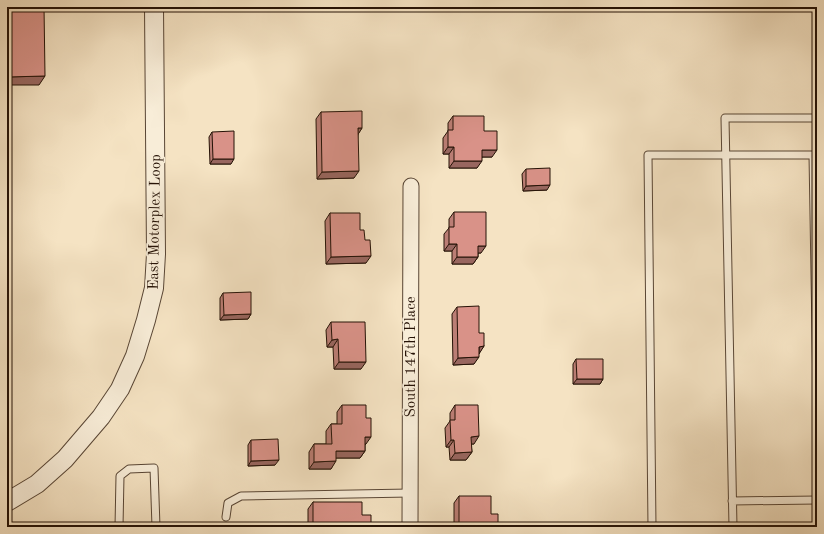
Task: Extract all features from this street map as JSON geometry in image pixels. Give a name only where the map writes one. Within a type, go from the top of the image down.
[{"type":"street","name":"East Motorplex Loop","points":[[7,502],[37,484],[66,459],[101,417],[120,389],[135,356],[146,320],[154,288],[156,254],[154,7]]},
{"type":"street","name":"South 147th Place","points":[[410,527],[411,186]]},
{"type":"lane","points":[[733,527],[725,118],[817,118]]},
{"type":"lane","points":[[652,527],[648,155],[813,155],[817,394]]},
{"type":"lane","points":[[118,527],[120,476],[129,468],[154,468],[156,527]]},
{"type":"lane","points":[[226,517],[228,503],[241,496],[410,493]]},
{"type":"lane","points":[[732,501],[817,500]]},
{"type":"building","points":[[7,7],[44,7],[45,76],[7,77]]},
{"type":"building","points":[[362,111],[362,128],[358,128],[359,171],[322,172],[321,112]]},
{"type":"building","points":[[453,116],[484,116],[484,131],[497,131],[497,150],[482,150],[482,161],[454,161],[454,147],[448,147],[448,130],[453,130]]},
{"type":"building","points":[[234,131],[234,159],[213,159],[212,132]]},
{"type":"building","points":[[550,168],[550,185],[526,186],[526,169]]},
{"type":"building","points":[[454,212],[486,212],[486,246],[478,246],[478,257],[457,257],[457,244],[449,244],[449,227],[454,227]]},
{"type":"building","points":[[330,213],[360,213],[360,230],[364,230],[365,240],[370,240],[371,256],[331,257]]},
{"type":"building","points":[[7,244],[8,331],[7,331]]},
{"type":"building","points":[[251,292],[251,314],[224,315],[223,293]]},
{"type":"building","points":[[479,306],[479,333],[484,333],[484,346],[479,347],[479,357],[458,358],[457,307]]},
{"type":"building","points":[[331,322],[365,322],[366,362],[339,362],[338,339],[332,340]]},
{"type":"building","points":[[576,359],[603,359],[603,379],[577,379]]},
{"type":"building","points":[[342,405],[366,405],[366,418],[371,418],[371,437],[365,437],[365,451],[336,451],[336,461],[314,462],[314,444],[332,444],[331,424],[342,424]]},
{"type":"building","points":[[455,405],[478,405],[479,436],[471,437],[472,452],[455,453],[454,440],[451,440],[450,420],[455,420]]},
{"type":"building","points":[[278,439],[279,460],[251,461],[251,440]]},
{"type":"building","points":[[459,496],[491,496],[491,514],[498,514],[498,527],[459,527]]},
{"type":"building","points":[[313,502],[362,502],[362,515],[371,515],[371,527],[313,527]]},
{"type":"building","points":[[214,525],[241,525],[241,527],[214,527]]},
{"type":"building","points":[[619,525],[619,527],[579,527],[579,526]]}]
